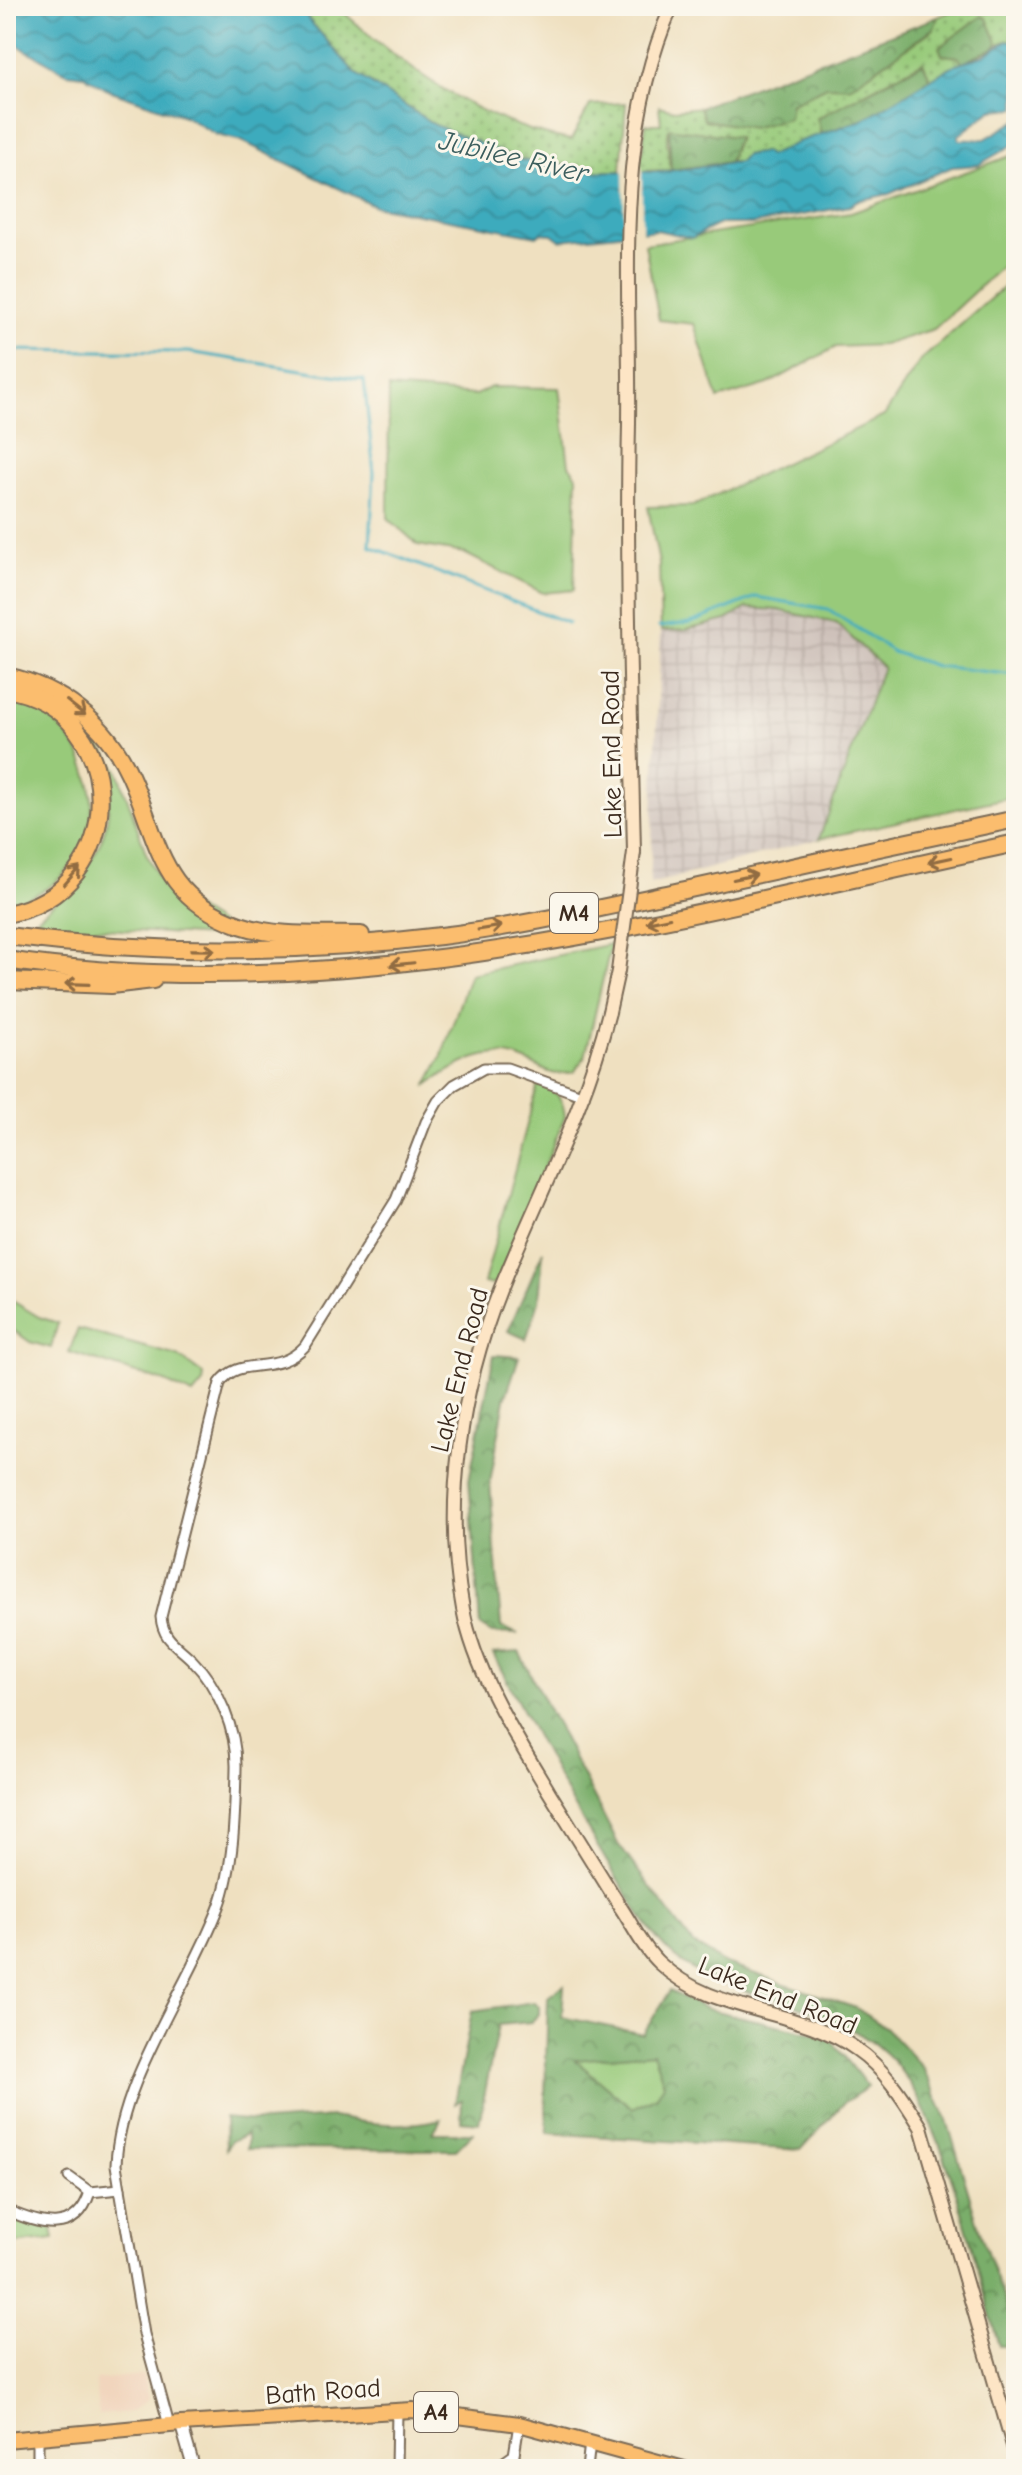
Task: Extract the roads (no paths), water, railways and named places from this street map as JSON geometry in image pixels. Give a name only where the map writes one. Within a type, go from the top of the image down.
[{"type":"highway","name":"M4","points":[[6,676],[55,693],[106,736],[129,772],[165,866],[189,894],[214,913],[238,924],[274,933],[444,936]]},
{"type":"highway","points":[[6,689],[42,701],[73,726],[94,763],[101,799],[95,838],[74,876],[41,903],[6,914]]},
{"type":"highway","name":"M4","points":[[6,936],[125,948],[217,950],[303,948],[444,936],[570,914],[1016,819]]},
{"type":"highway","name":"M4","points":[[6,960],[128,971],[210,974],[317,971],[479,955],[1016,843]]},
{"type":"highway","name":"M4","points":[[6,981],[111,985],[210,974]]},
{"type":"main road","name":"Lake End Road","points":[[672,6],[649,64],[630,161],[626,468],[634,852],[618,971],[609,1012],[584,1096],[499,1292],[484,1338],[459,1442],[455,1488],[463,1611],[483,1670],[542,1781],[657,1961],[688,1985],[711,1996],[809,2025],[847,2043],[881,2070],[902,2096],[921,2127],[1016,2456]]},
{"type":"main road","name":"Bath Road","points":[[6,2440],[397,2410],[519,2424],[683,2469]]},
{"type":"street","points":[[194,2469],[175,2425],[144,2334],[120,2189],[117,2140],[127,2104],[220,1905],[229,1853],[236,1768],[231,1724],[207,1679],[169,1640],[161,1617],[220,1383],[227,1374],[240,1369],[287,1363],[305,1346],[396,1200],[426,1122],[438,1101],[454,1085],[484,1068],[507,1068],[584,1096]]},
{"type":"street","points":[[69,2177],[90,2192],[120,2189]]},
{"type":"street","points":[[6,2210],[41,2225],[67,2221],[85,2208],[90,2192]]},
{"type":"street","points":[[396,2469],[397,2410]]},
{"type":"street","points":[[500,2469],[500,2465],[514,2455],[519,2424]]},
{"type":"street","points":[[38,2438],[38,2469]]},
{"type":"street","points":[[587,2469],[590,2442]]},
{"type":"water","points":[[6,6],[297,6],[355,73],[435,125],[520,160],[592,171],[660,172],[739,162],[745,155],[765,152],[769,156],[800,141],[862,120],[956,64],[983,56],[1009,40],[1016,43],[1016,108],[992,110],[958,136],[960,140],[985,139],[1016,121],[1016,143],[978,165],[952,167],[889,194],[856,201],[850,206],[754,224],[719,224],[692,238],[657,230],[560,240],[552,234],[540,233],[537,236],[375,206],[242,141],[217,135],[184,116],[106,89],[84,75],[67,73],[6,39]]},
{"type":"waterway","points":[[6,350],[189,352],[364,380],[374,473],[370,546],[568,623]]},
{"type":"waterway","points":[[659,627],[691,623],[756,597],[828,609],[893,652],[936,666],[1016,675]]},
{"type":"water label","name":"Jubilee River","points":[[514,156]]}]
